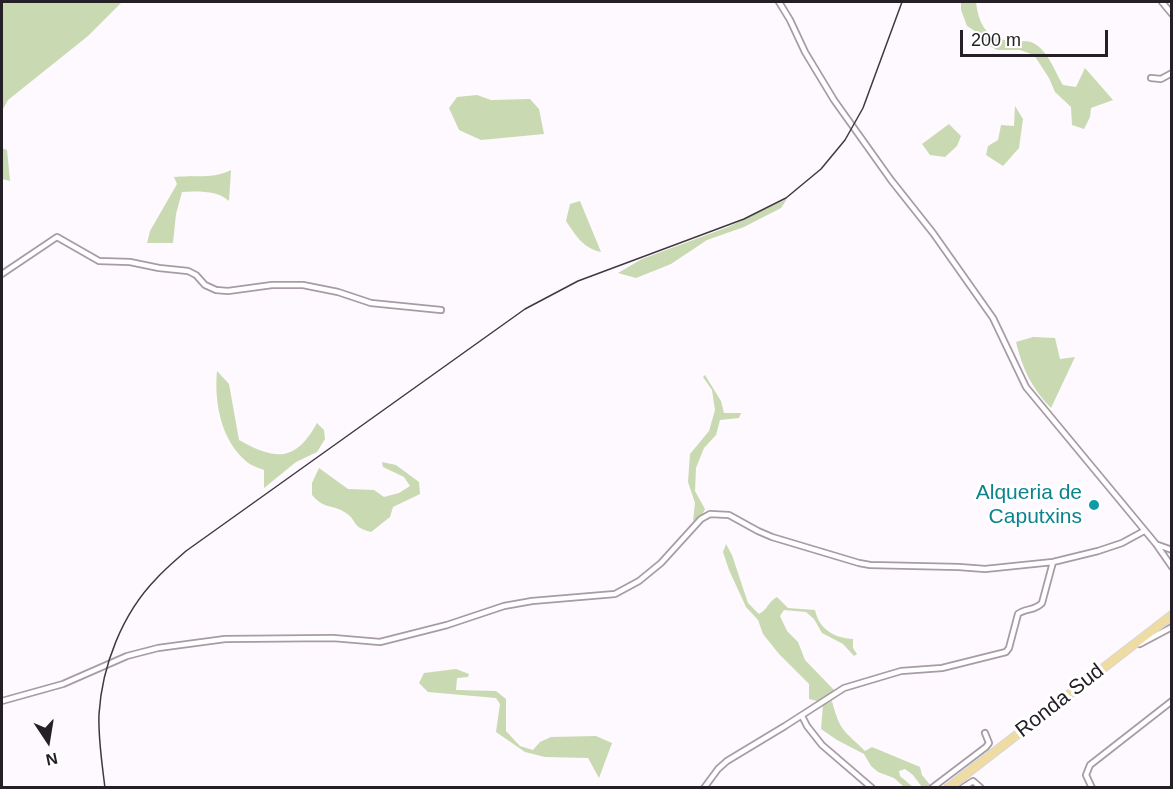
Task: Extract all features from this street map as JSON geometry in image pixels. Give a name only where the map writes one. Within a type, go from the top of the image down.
[{"type":"main road","name":"Ronda Sud","points":[[948,788],[1172,615]]},
{"type":"street","points":[[779,2],[834,100],[993,318],[1026,387],[1156,544],[1172,567]]},
{"type":"street","points":[[1162,2],[1172,14]]},
{"type":"street","points":[[1151,78],[1161,79],[1172,73]]},
{"type":"street","points":[[2,274],[57,237],[99,261],[130,262],[188,271],[196,275],[205,285],[216,290],[303,285],[338,292],[371,303],[441,310]]},
{"type":"street","points":[[2,701],[63,684],[114,662],[158,648],[225,639],[333,638],[380,642],[447,625],[504,606],[532,601],[615,594],[639,581],[661,563],[701,519],[710,514],[729,515],[772,537],[870,565],[985,569],[1053,562],[1122,543],[1144,531]]},
{"type":"street","points":[[1156,544],[1171,550],[1166,559]]},
{"type":"street","points":[[704,788],[727,761],[848,686],[900,671],[942,668],[1006,652],[1010,648],[1018,614],[1036,608],[1042,603],[1053,562]]},
{"type":"street","points":[[1121,653],[1172,627]]},
{"type":"street","points":[[1092,788],[1086,778],[1088,768],[1097,758],[1172,701]]},
{"type":"street","points":[[802,716],[822,745],[872,788]]},
{"type":"street","points":[[932,788],[986,747],[989,743],[985,733]]},
{"type":"street","points":[[962,788],[973,781],[981,788]]},
{"type":"green space","points":[[2,2],[122,2],[88,36],[8,100],[2,111]]},
{"type":"green space","points":[[961,2],[976,2],[982,25],[991,35],[1005,40],[1031,42],[1038,46],[1047,56],[1063,85],[1076,87],[1085,68],[1113,100],[1091,108],[1090,117],[1084,129],[1072,125],[1071,107],[1055,92],[1034,55],[1020,50],[997,50],[988,45],[981,35],[967,26],[961,10]]},
{"type":"green space","points":[[477,95],[491,100],[530,99],[539,109],[544,134],[481,140],[459,130],[449,108],[457,97]]},
{"type":"green space","points":[[1015,106],[1023,119],[1019,148],[1003,166],[986,155],[988,146],[998,140],[1001,125],[1014,126]]},
{"type":"green space","points":[[949,124],[961,136],[957,146],[945,157],[930,155],[922,144]]},
{"type":"green space","points":[[2,148],[7,150],[10,181],[2,179]]},
{"type":"green space","points":[[231,170],[229,201],[213,193],[182,192],[176,214],[173,243],[147,243],[150,231],[177,184],[174,177],[211,176]]},
{"type":"green space","points":[[787,199],[781,208],[744,227],[707,240],[671,264],[636,278],[618,273],[642,259],[728,227]]},
{"type":"green space","points":[[580,201],[601,252],[585,244],[566,221],[570,204]]},
{"type":"green space","points":[[1033,337],[1055,338],[1060,359],[1075,357],[1051,408],[1029,378],[1016,342]]},
{"type":"green space","points":[[217,371],[229,384],[239,440],[263,451],[283,454],[301,445],[317,423],[324,430],[325,439],[317,452],[296,462],[264,488],[264,470],[249,463],[238,453],[225,432],[218,408]]},
{"type":"green space","points":[[705,375],[721,401],[724,413],[741,413],[739,418],[720,420],[716,435],[704,448],[696,468],[695,491],[705,509],[702,515],[693,521],[695,503],[688,482],[690,454],[709,431],[715,410],[712,390],[703,377]]},
{"type":"green space","points":[[382,462],[396,465],[419,482],[420,494],[393,507],[390,517],[371,532],[357,526],[346,513],[321,503],[312,495],[312,483],[319,468],[348,489],[374,490],[384,497],[399,493],[410,486],[404,477],[383,467]]},
{"type":"green space","points":[[726,544],[748,603],[759,614],[777,597],[788,608],[815,610],[820,622],[828,631],[840,637],[853,639],[853,648],[857,654],[854,656],[843,644],[822,633],[814,619],[806,612],[784,610],[780,616],[787,631],[798,642],[805,660],[835,691],[821,702],[809,699],[809,684],[779,654],[763,634],[758,620],[746,607],[723,552]]},
{"type":"green space","points":[[456,669],[469,674],[468,677],[457,678],[456,690],[496,691],[506,699],[506,731],[520,746],[533,750],[540,742],[551,737],[596,736],[612,743],[599,778],[588,758],[545,757],[525,752],[496,732],[500,704],[496,698],[428,692],[419,683],[424,673]]},
{"type":"green space","points":[[832,701],[840,725],[865,751],[872,747],[920,767],[922,775],[931,786],[922,787],[905,769],[899,771],[900,776],[913,787],[904,787],[894,778],[878,772],[871,766],[864,754],[821,729],[823,705]]},
{"type":"railway","points":[[105,788],[100,751],[99,714],[109,659],[133,608],[163,572],[186,551],[525,309],[578,281],[744,219],[786,198],[821,169],[845,140],[863,108],[902,2]]},
{"type":"place","name":"Alqueria de Caputxins","points":[[1094,505]]}]
